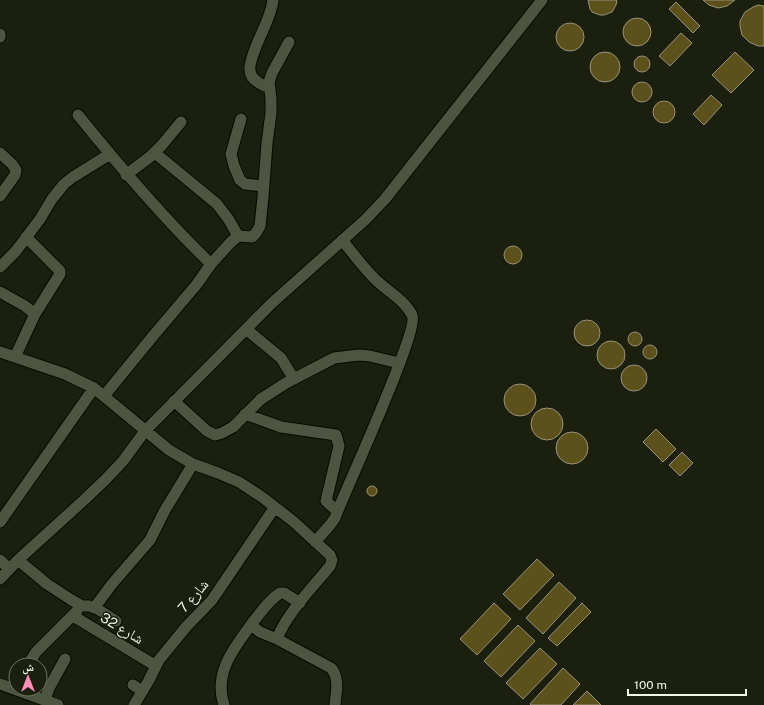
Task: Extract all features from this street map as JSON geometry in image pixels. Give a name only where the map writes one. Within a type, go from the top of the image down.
[{"type":"street","points":[[270,88],[263,86],[255,80],[251,75],[250,70],[253,55],[273,0]]},
{"type":"street","points":[[0,579],[18,560],[106,479],[123,461],[146,431],[174,401],[272,303],[365,220],[398,184],[542,0]]},
{"type":"street","points":[[104,396],[197,284],[211,264],[230,243],[238,236],[252,237],[260,226],[271,113],[269,82],[272,73],[289,42]]},
{"type":"street","points":[[78,115],[126,175],[182,236],[211,264]]},
{"type":"street","points":[[241,120],[231,154],[234,166],[240,180],[245,184],[264,186]]},
{"type":"street","points":[[126,175],[155,153],[181,122]]},
{"type":"street","points":[[155,153],[216,204],[229,220],[238,236]]},
{"type":"street","points":[[0,154],[12,164],[16,170],[15,175],[0,196]]},
{"type":"street","points":[[0,267],[16,251],[64,184],[110,154]]},
{"type":"street","points":[[15,357],[36,314],[60,274],[60,271],[26,237]]},
{"type":"street","points":[[316,542],[330,525],[337,511],[389,391],[413,325],[413,315],[397,298],[373,278],[342,240]]},
{"type":"street","points":[[0,292],[36,314]]},
{"type":"street","points":[[246,329],[281,358],[294,379]]},
{"type":"street","points":[[0,352],[65,374],[94,388],[169,450],[193,464],[239,482],[262,497],[294,522],[330,555],[332,563],[281,629],[277,639]]},
{"type":"street","points":[[174,401],[207,431],[215,434],[222,433],[233,427],[261,399],[294,379],[334,358],[347,356],[370,356],[399,363]]},
{"type":"street","points":[[0,522],[94,388]]},
{"type":"street","points":[[245,414],[281,428],[336,435],[339,446],[326,501],[337,511]]},
{"type":"street","points":[[94,608],[112,584],[150,540],[165,510],[193,464]]},
{"type":"street","name":"شارع 7","points":[[134,705],[138,688],[178,636],[212,600],[275,507]]},
{"type":"street","points":[[0,560],[9,569]]},
{"type":"street","points":[[18,560],[48,584],[82,606],[94,608],[116,621]]},
{"type":"street","points":[[224,705],[221,697],[223,670],[228,657],[236,645],[268,604],[280,592],[300,603]]},
{"type":"street","points":[[33,657],[36,652],[82,606]]},
{"type":"street","name":"شارع 32","points":[[73,616],[156,666]]},
{"type":"street","points":[[251,625],[260,632],[277,639],[331,668],[337,678],[335,705]]},
{"type":"street","points":[[52,703],[49,688],[65,660]]},
{"type":"street","points":[[38,697],[52,703]]},
{"type":"building","points":[[588,0],[617,1],[612,12],[600,15],[592,12]]},
{"type":"building","points":[[703,0],[735,0],[727,6],[718,8],[709,5]]},
{"type":"building","points":[[676,2],[700,26],[693,33],[669,9]]},
{"type":"building","points":[[758,5],[764,6],[764,46],[758,46],[749,42],[742,35],[740,26],[740,21],[745,12]]},
{"type":"building","points":[[637,18],[643,19],[647,22],[650,26],[650,38],[647,42],[643,45],[637,46],[631,45],[627,42],[624,38],[623,32],[624,26],[627,22],[631,19]]},
{"type":"building","points":[[570,23],[576,24],[580,27],[583,31],[583,43],[580,47],[576,50],[570,51],[564,50],[560,47],[557,43],[556,37],[557,31],[560,27],[564,24]]},
{"type":"building","points":[[681,33],[692,43],[670,66],[659,56]]},
{"type":"building","points":[[605,52],[616,56],[620,67],[616,78],[605,82],[594,78],[590,67],[594,56]]},
{"type":"building","points":[[735,52],[754,70],[731,93],[712,75]]},
{"type":"building","points":[[642,56],[648,58],[650,64],[648,70],[642,72],[636,70],[634,64],[636,58]]},
{"type":"building","points":[[638,82],[646,82],[652,88],[652,96],[646,102],[638,102],[632,96],[632,88]]},
{"type":"building","points":[[711,95],[722,105],[704,125],[693,114]]},
{"type":"building","points":[[664,101],[672,104],[675,112],[672,120],[664,123],[656,120],[653,112],[656,104]]},
{"type":"building","points":[[513,246],[519,249],[522,255],[519,261],[513,264],[507,261],[504,255],[507,249]]},
{"type":"building","points":[[587,320],[596,324],[600,333],[596,342],[587,346],[578,342],[574,333],[578,324]]},
{"type":"building","points":[[635,332],[640,334],[642,339],[640,344],[635,346],[630,344],[628,339],[630,334]]},
{"type":"building","points":[[611,341],[621,345],[625,355],[621,365],[611,369],[601,365],[597,355],[601,345]]},
{"type":"building","points":[[650,345],[655,347],[657,352],[655,357],[650,359],[645,357],[643,352],[645,347]]},
{"type":"building","points":[[634,365],[643,369],[647,378],[643,387],[634,391],[625,387],[621,378],[625,369]]},
{"type":"building","points":[[520,384],[526,385],[533,391],[536,400],[535,406],[529,413],[520,416],[514,415],[507,409],[504,400],[505,394],[511,387]]},
{"type":"building","points":[[544,408],[550,408],[560,415],[563,424],[562,430],[556,437],[550,440],[544,440],[534,433],[531,427],[531,421],[538,411]]},
{"type":"building","points":[[656,429],[676,449],[663,462],[643,442]]},
{"type":"building","points":[[572,432],[581,435],[585,439],[588,448],[585,457],[581,461],[572,464],[563,461],[559,457],[556,448],[559,439],[563,435]]},
{"type":"building","points":[[682,452],[693,463],[680,476],[669,465]]},
{"type":"building","points":[[372,486],[377,491],[372,496],[367,491]]},
{"type":"building","points":[[537,559],[554,575],[520,610],[503,594]]},
{"type":"building","points":[[559,582],[576,598],[543,634],[526,618]]},
{"type":"building","points":[[494,603],[511,619],[477,655],[460,639]]},
{"type":"building","points":[[582,603],[591,612],[557,646],[548,638]]},
{"type":"building","points":[[518,625],[535,641],[501,677],[484,661]]},
{"type":"building","points":[[540,648],[557,664],[523,699],[506,683]]},
{"type":"building","points":[[563,668],[580,684],[561,705],[531,705],[530,704]]},
{"type":"building","points":[[587,691],[601,705],[573,705]]}]
